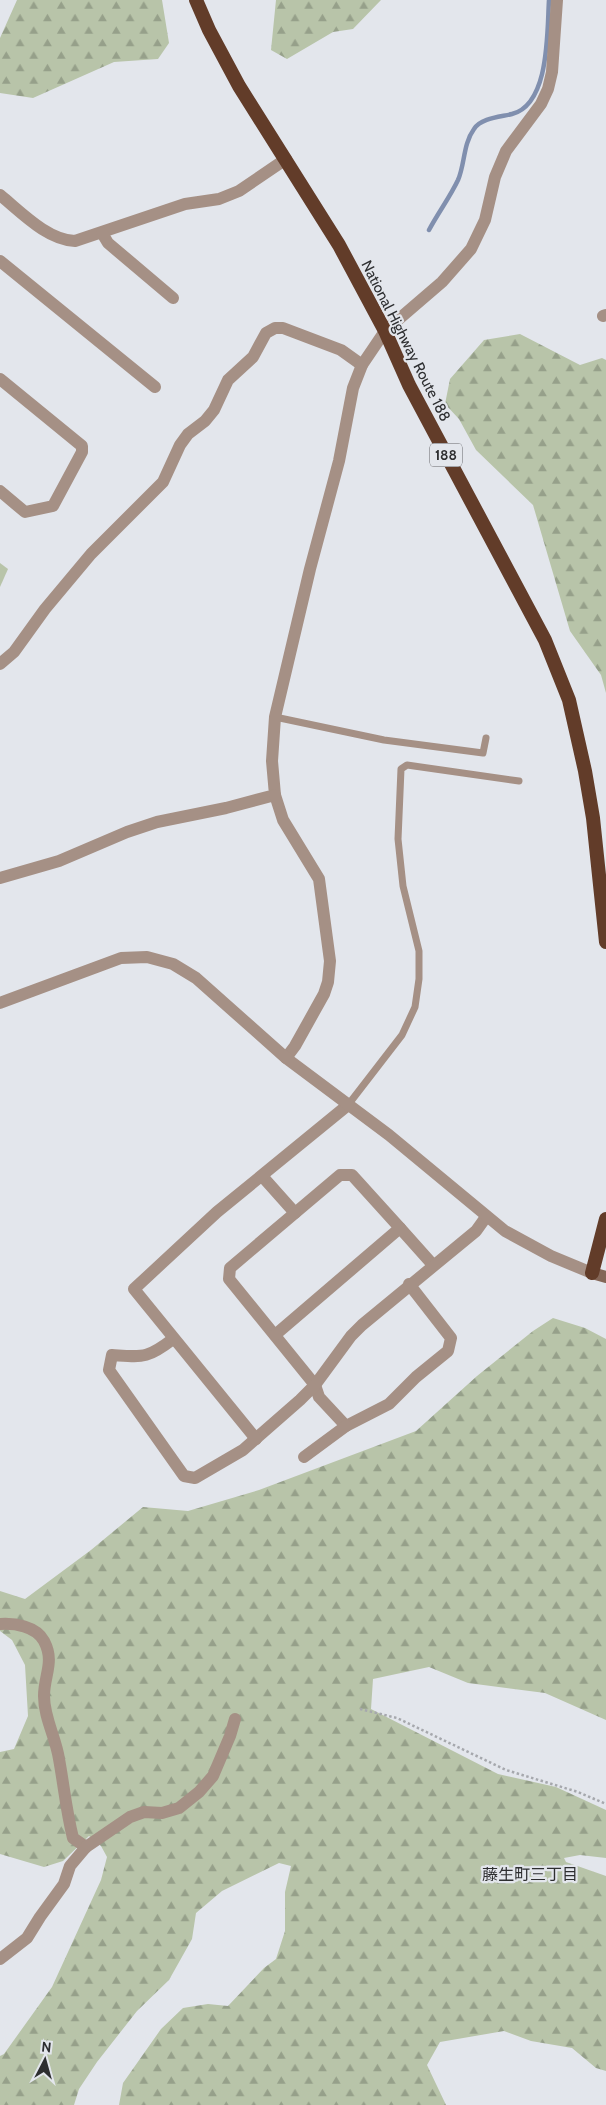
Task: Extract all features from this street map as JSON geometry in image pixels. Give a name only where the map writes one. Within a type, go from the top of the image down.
[{"type":"highway","name":"National Highway Route 188","points":[[196,0],[209,30],[240,86],[339,245],[385,331],[409,385],[544,640],[569,700],[593,818],[606,942]]},
{"type":"highway","points":[[592,1273],[606,1219]]},
{"type":"main road","points":[[592,1273],[606,1278]]},
{"type":"street","points":[[286,1058],[295,1046],[324,994],[328,982],[330,961],[319,879],[283,820],[275,795],[272,761],[275,718],[310,569],[339,462],[353,388],[362,365],[385,331],[442,282],[471,249],[485,220],[495,177],[506,151],[541,104],[548,90],[552,72],[557,0]]},
{"type":"street","points":[[0,195],[49,233],[64,240],[75,241],[185,204],[219,199],[239,191],[286,159]]},
{"type":"street","points":[[102,232],[108,243],[173,298]]},
{"type":"street","points":[[0,261],[155,387]]},
{"type":"street","points":[[0,664],[14,652],[44,609],[91,554],[163,482],[180,445],[188,434],[206,422],[214,410],[228,380],[253,357],[266,333],[275,328],[283,328],[340,350],[362,365]]},
{"type":"street","points":[[0,378],[82,446],[82,452],[52,506],[25,512],[0,491]]},
{"type":"street","points":[[0,878],[59,861],[126,832],[157,822],[226,808],[275,795]]},
{"type":"street","points":[[0,1003],[121,958],[154,958],[173,964],[185,970],[286,1058],[390,1135],[486,1217],[505,1231],[552,1256],[592,1273]]},
{"type":"street","points":[[256,1439],[134,1289],[216,1212],[348,1105]]},
{"type":"street","points":[[346,1426],[319,1397],[315,1385],[229,1279],[230,1268],[340,1175],[352,1175],[434,1265]]},
{"type":"street","points":[[262,1176],[295,1213]]},
{"type":"street","points":[[173,1339],[155,1353],[144,1357],[112,1355],[109,1370],[184,1476],[195,1478],[243,1450],[256,1439],[315,1385],[351,1336],[409,1284],[476,1231],[486,1217]]},
{"type":"street","points":[[275,1335],[400,1228]]},
{"type":"street","points":[[304,1457],[346,1426],[389,1404],[416,1377],[448,1351],[451,1338],[409,1284]]},
{"type":"street","points":[[0,1624],[10,1623],[26,1627],[43,1639],[46,1645],[50,1658],[44,1696],[48,1721],[59,1758],[65,1808],[73,1838],[86,1847]]},
{"type":"street","points":[[0,1959],[28,1938],[40,1917],[64,1884],[70,1866],[86,1847],[130,1817],[144,1812],[162,1813],[179,1808],[199,1792],[213,1776],[235,1719]]},
{"type":"lane","points":[[275,718],[384,740],[483,753],[486,738]]},
{"type":"lane","points":[[348,1105],[402,1035],[414,1007],[419,979],[419,951],[403,886],[398,839],[401,769],[407,766],[519,780]]},
{"type":"path","points":[[360,1709],[397,1718],[506,1770],[578,1792],[606,1804]]},
{"type":"green space","points":[[17,0],[162,0],[169,43],[158,59],[114,62],[33,98],[0,93],[0,38]]},
{"type":"green space","points":[[276,0],[381,0],[353,29],[333,32],[287,59],[271,50]]},
{"type":"green space","points":[[520,334],[580,365],[602,358],[606,360],[606,693],[601,675],[570,631],[533,505],[476,450],[459,419],[445,404],[450,379],[484,340]]},
{"type":"green space","points":[[0,563],[8,569],[0,587]]},
{"type":"green space","points":[[553,1318],[585,1328],[606,1339],[606,1720],[545,1693],[468,1683],[429,1667],[373,1679],[371,1709],[498,1774],[556,1787],[606,1810],[606,1858],[580,1855],[564,1858],[566,1862],[606,1876],[606,2071],[596,2068],[572,2048],[531,2041],[504,2031],[440,2042],[427,2065],[446,2105],[119,2105],[123,2083],[161,2029],[183,2008],[208,2004],[228,2006],[264,1968],[276,1959],[285,1931],[285,1892],[291,1866],[279,1863],[222,1891],[196,1913],[192,1939],[169,1980],[137,2011],[97,2062],[79,2089],[74,2105],[0,2105],[0,2056],[4,2054],[52,1987],[101,1880],[107,1857],[101,1846],[89,1836],[63,1861],[44,1867],[0,1854],[0,1752],[14,1749],[28,1716],[25,1665],[12,1640],[0,1631],[0,1591],[25,1599],[91,1550],[143,1507],[188,1511],[259,1490],[416,1431],[477,1376],[533,1331]]},
{"type":"waterway","points":[[429,230],[458,180],[470,135],[477,125],[486,120],[512,114],[524,108],[534,96],[544,65],[549,0]]},
{"type":"district","name":"藤生町三丁目","points":[[530,1874]]}]
